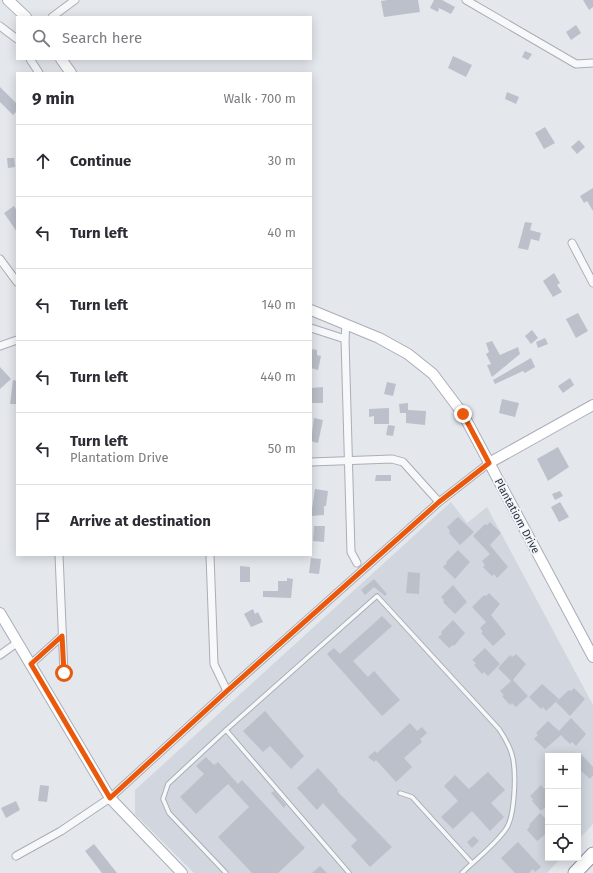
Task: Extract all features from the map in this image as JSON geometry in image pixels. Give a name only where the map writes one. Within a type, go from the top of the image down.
[{"type":"highway","points":[[575,873],[593,854]]},
{"type":"street","points":[[8,0],[25,16]]},
{"type":"street","points":[[53,16],[75,0]]},
{"type":"street","points":[[466,0],[576,64],[593,63]]},
{"type":"street","points":[[0,26],[16,38]]},
{"type":"street","points":[[31,60],[38,72]]},
{"type":"street","points":[[62,60],[70,72]]},
{"type":"street","points":[[572,243],[593,282]]},
{"type":"street","points":[[0,259],[16,281]]},
{"type":"street","name":"Plantatiom Drive","points":[[312,310],[379,338],[408,354],[433,374],[463,414],[593,658]]},
{"type":"street","points":[[346,324],[345,339],[352,552],[356,563]]},
{"type":"street","points":[[312,328],[345,339]]},
{"type":"street","points":[[0,346],[16,340]]},
{"type":"street","points":[[16,856],[61,831],[110,798],[227,691],[439,502],[489,463],[593,405]]},
{"type":"street","points":[[312,462],[392,459],[403,462],[439,502]]},
{"type":"street","points":[[59,556],[64,673]]},
{"type":"street","points":[[210,556],[214,664],[227,691]]},
{"type":"street","points":[[0,613],[110,798],[182,873]]},
{"type":"street","points":[[31,664],[62,636]]},
{"type":"street","points":[[0,655],[18,642]]},
{"type":"lane","points":[[226,873],[169,813],[163,798],[168,784],[226,730],[377,596],[499,728],[511,754],[514,775],[511,819],[507,828],[495,842],[462,873]]},
{"type":"lane","points":[[226,730],[349,873]]},
{"type":"lane","points":[[400,793],[412,797],[472,863]]},
{"type":"shaded area","points":[[451,502],[467,523],[487,507],[593,705],[593,824],[581,837],[581,753],[545,753],[545,861],[558,861],[547,873],[194,873],[135,814],[135,790]]},
{"type":"building","points":[[418,0],[420,12],[384,17],[381,1]]},
{"type":"building","points":[[434,0],[442,0],[455,7],[451,14],[439,8],[438,12],[430,8]]},
{"type":"building","points":[[583,0],[593,0],[593,7],[589,10]]},
{"type":"building","points":[[576,25],[581,33],[571,40],[566,32]]},
{"type":"building","points":[[525,51],[532,54],[528,60],[522,57]]},
{"type":"building","points":[[453,56],[472,65],[466,77],[448,68]]},
{"type":"building","points":[[0,87],[16,103],[16,112],[13,115],[0,102]]},
{"type":"building","points":[[507,92],[519,97],[516,104],[505,99]]},
{"type":"building","points":[[545,127],[555,143],[544,149],[535,133]]},
{"type":"building","points":[[579,140],[585,147],[577,154],[571,147]]},
{"type":"building","points":[[7,158],[14,158],[15,167],[8,168]]},
{"type":"building","points":[[593,188],[593,211],[587,201],[584,203],[580,196]]},
{"type":"building","points":[[14,206],[16,209],[16,231],[4,213]]},
{"type":"building","points":[[525,222],[532,223],[530,230],[541,233],[539,241],[531,239],[528,250],[518,248]]},
{"type":"building","points":[[554,273],[560,283],[557,285],[562,292],[553,297],[543,281]]},
{"type":"building","points":[[578,313],[588,331],[576,338],[566,319]]},
{"type":"building","points":[[532,330],[538,338],[531,344],[525,336]]},
{"type":"building","points":[[545,338],[548,344],[538,348],[536,342]]},
{"type":"building","points":[[492,341],[500,355],[518,347],[520,354],[492,377],[487,365],[491,364],[486,354],[489,352],[486,343]]},
{"type":"building","points":[[312,349],[317,350],[317,355],[321,356],[318,370],[312,368]]},
{"type":"building","points":[[531,358],[535,367],[525,373],[523,371],[495,384],[493,380]]},
{"type":"building","points":[[0,367],[11,379],[0,389]]},
{"type":"building","points":[[570,378],[574,385],[563,393],[558,386]]},
{"type":"building","points":[[13,380],[16,381],[16,404],[10,404]]},
{"type":"building","points":[[387,382],[396,384],[393,396],[384,394]]},
{"type":"building","points":[[323,387],[323,403],[312,403],[312,388]]},
{"type":"building","points":[[502,399],[519,403],[515,417],[499,413]]},
{"type":"building","points":[[408,403],[408,410],[426,411],[425,425],[406,423],[406,413],[400,413],[399,404]]},
{"type":"building","points":[[389,408],[389,424],[374,424],[374,416],[369,417],[369,409]]},
{"type":"building","points":[[314,418],[323,420],[318,443],[312,441]]},
{"type":"building","points":[[388,425],[395,426],[393,436],[386,435]]},
{"type":"building","points":[[558,447],[569,467],[548,481],[537,459]]},
{"type":"building","points":[[376,475],[391,475],[391,481],[375,481]]},
{"type":"building","points":[[315,489],[328,491],[326,506],[324,506],[324,515],[312,516]]},
{"type":"building","points":[[560,491],[563,496],[555,500],[552,494]]},
{"type":"building","points":[[560,502],[569,517],[559,522],[551,507]]},
{"type":"building","points":[[458,517],[474,532],[460,545],[449,533],[450,531],[447,527]]},
{"type":"building","points":[[490,522],[501,533],[490,545],[508,567],[497,578],[494,574],[492,576],[483,567],[485,565],[482,561],[490,554],[473,536],[485,524],[487,525]]},
{"type":"building","points":[[314,526],[325,526],[324,542],[313,541]]},
{"type":"building","points":[[458,550],[470,562],[455,579],[443,567]]},
{"type":"building","points":[[311,558],[321,559],[319,574],[309,573]]},
{"type":"building","points":[[240,566],[250,567],[250,582],[240,582]]},
{"type":"building","points":[[408,572],[420,573],[419,594],[406,593]]},
{"type":"building","points":[[287,578],[293,579],[291,598],[263,597],[263,591],[278,591],[278,581],[287,581]]},
{"type":"building","points":[[374,579],[387,594],[385,596],[374,587],[365,595],[361,590]]},
{"type":"building","points":[[453,585],[467,602],[455,614],[443,602],[444,600],[441,597]]},
{"type":"building","points":[[489,593],[500,604],[491,615],[506,634],[493,646],[481,633],[483,632],[480,628],[486,622],[472,607],[484,595],[486,596]]},
{"type":"building","points":[[253,609],[255,614],[258,612],[263,622],[251,627],[244,614]]},
{"type":"building","points":[[382,616],[392,626],[353,661],[368,677],[374,671],[400,700],[382,716],[327,654],[334,648],[340,654]]},
{"type":"building","points":[[453,620],[465,633],[454,646],[453,645],[449,648],[438,637]]},
{"type":"building","points":[[485,648],[500,664],[488,676],[484,672],[482,674],[474,665],[476,663],[472,660]]},
{"type":"building","points":[[516,654],[526,664],[513,680],[528,696],[516,707],[512,703],[510,705],[502,696],[504,695],[500,691],[511,681],[498,668],[510,655],[512,657]]},
{"type":"building","points":[[542,684],[559,699],[546,711],[543,707],[541,709],[529,697]]},
{"type":"building","points":[[574,688],[585,699],[570,716],[556,702],[569,690],[571,691]]},
{"type":"building","points":[[265,711],[304,756],[291,769],[270,746],[263,752],[243,731]]},
{"type":"building","points":[[571,718],[586,734],[576,746],[572,742],[570,744],[561,735],[545,749],[534,739],[538,735],[536,733],[548,721],[559,731]]},
{"type":"building","points":[[410,723],[417,731],[422,727],[427,733],[420,739],[422,742],[404,758],[412,767],[396,782],[376,760],[374,762],[368,757],[375,751],[377,753]]},
{"type":"building","points":[[581,754],[593,767],[593,775],[590,779],[581,771]]},
{"type":"building","points":[[206,757],[214,765],[218,762],[238,784],[242,780],[305,848],[278,873],[252,873],[218,837],[249,807],[228,784],[196,814],[180,797],[204,774],[196,766]]},
{"type":"building","points":[[318,768],[338,790],[337,791],[392,847],[370,867],[351,846],[357,840],[323,803],[317,810],[297,788]]},
{"type":"building","points":[[488,772],[505,790],[491,803],[504,817],[490,831],[472,811],[453,829],[441,817],[458,801],[444,786],[455,775],[469,789]]},
{"type":"building","points":[[40,785],[49,786],[47,802],[38,801]]},
{"type":"building","points":[[541,785],[544,789],[545,788],[545,808],[541,811],[532,801],[533,799],[530,796]]},
{"type":"building","points":[[274,791],[286,805],[284,808],[271,793]]},
{"type":"building","points":[[16,801],[20,810],[6,818],[1,808]]},
{"type":"building","points":[[540,813],[545,818],[545,834],[537,841],[527,830],[530,826],[529,825]]},
{"type":"building","points":[[474,836],[479,841],[472,848],[467,842]]},
{"type":"building","points":[[518,842],[541,867],[535,872],[533,869],[529,873],[515,873],[501,858]]},
{"type":"building","points":[[94,844],[117,873],[102,873],[85,851]]},
{"type":"building","points":[[320,866],[327,873],[312,873]]},
{"type":"route","points":[[64,673],[62,636],[31,664],[110,798],[227,691],[439,502],[489,463],[463,414]]}]
